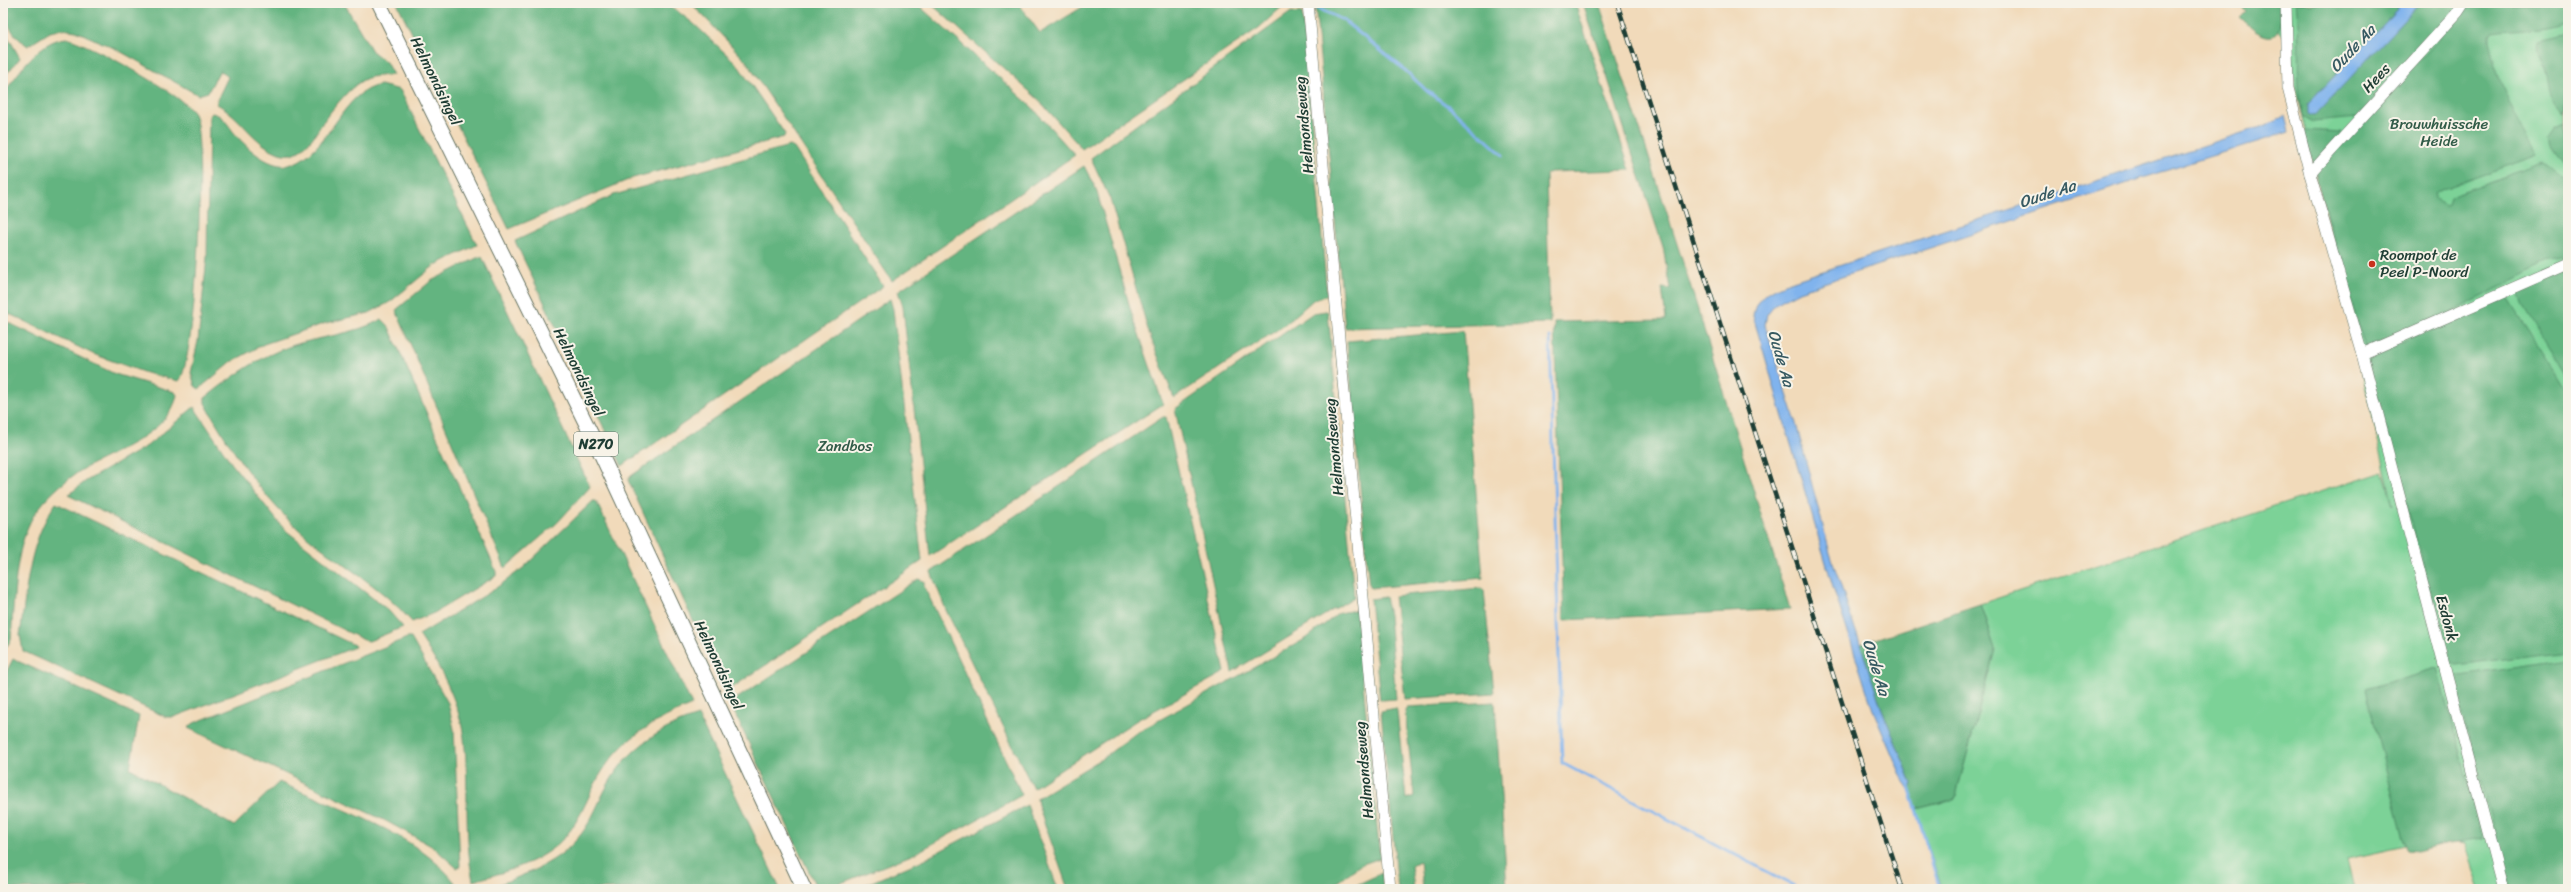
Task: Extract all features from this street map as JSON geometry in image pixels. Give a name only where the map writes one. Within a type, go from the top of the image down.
[{"type":"main road","name":"Helmondsingel","points":[[379,3],[600,452],[804,889]]},
{"type":"street","name":"Helmondseweg","points":[[1308,3],[1390,889]]},
{"type":"street","points":[[2286,3],[2288,88],[2310,174],[2362,354],[2482,302],[2548,271],[2568,264]]},
{"type":"street","name":"Hees","points":[[2310,174],[2458,12],[2464,3]]},
{"type":"street","name":"Esdonk","points":[[2362,354],[2504,889]]},
{"type":"green space","points":[[3,3],[344,3],[372,51],[386,62],[393,75],[372,77],[360,82],[339,102],[314,136],[302,149],[296,153],[279,153],[270,149],[254,137],[233,115],[217,104],[217,100],[228,77],[220,70],[208,92],[198,95],[116,49],[76,31],[62,29],[50,32],[28,46],[13,33],[10,28],[3,10]]},
{"type":"green space","points":[[397,3],[667,3],[694,24],[737,64],[785,134],[784,137],[633,178],[509,229]]},
{"type":"green space","points":[[691,3],[916,3],[1031,106],[1075,155],[892,281],[746,61]]},
{"type":"green space","points":[[930,3],[1018,3],[1040,33],[1089,3],[1286,3],[1260,27],[1082,149],[1038,99]]},
{"type":"green space","points":[[1315,3],[1575,3],[1630,170],[1549,172],[1546,175],[1550,323],[1345,328]]},
{"type":"green space","points":[[1583,3],[1599,3],[1690,284],[1790,609],[1564,620],[1554,322],[1666,320],[1662,288],[1670,289],[1663,247]]},
{"type":"green space","points":[[2238,3],[2279,3],[2281,15],[2277,33],[2273,36],[2267,36],[2254,30],[2240,17],[2246,11]]},
{"type":"green space","name":"Brouwhuissche Heide","points":[[2240,3],[2568,3],[2568,889],[2480,889],[2465,843],[2403,835],[2406,846],[2347,859],[2354,889],[1942,889],[1916,809],[1955,799],[1995,649],[1980,604],[2383,471],[2393,505],[2284,36]]},
{"type":"green space","points":[[2296,3],[2404,3],[2308,104],[2314,115],[2420,3],[2466,3],[2358,118],[2313,122],[2303,116],[2300,102],[2298,74],[2298,17]]},
{"type":"green space","name":"Brouwhuissche Heide","points":[[2471,3],[2568,3],[2568,22],[2549,27],[2492,32],[2490,36],[2491,49],[2500,80],[2523,130],[2538,155],[2443,189],[2435,194],[2435,200],[2446,206],[2448,205],[2450,197],[2455,194],[2544,163],[2568,182],[2568,260],[2547,264],[2428,324],[2365,349],[2317,181],[2318,170]]},
{"type":"green space","points":[[1291,12],[1302,13],[1327,295],[1313,300],[1286,324],[1174,398],[1149,333],[1110,199],[1091,158]]},
{"type":"green space","points":[[3,28],[20,58],[3,78]]},
{"type":"green space","points":[[2568,33],[2568,112],[2565,111],[2553,94],[2547,66],[2540,50],[2538,40]]},
{"type":"green space","points":[[67,38],[79,42],[135,71],[173,95],[186,105],[194,114],[198,131],[200,162],[198,249],[190,335],[185,365],[179,381],[146,373],[93,354],[3,311],[3,94],[30,58],[38,51],[47,44]]},
{"type":"green space","points":[[381,85],[400,90],[477,245],[435,265],[390,302],[369,313],[326,323],[264,344],[231,362],[199,389],[195,386],[191,373],[198,341],[207,257],[209,116],[212,113],[220,116],[226,121],[241,141],[269,162],[284,165],[292,164],[305,157],[317,146],[356,97],[368,89]]},
{"type":"green space","points":[[2568,121],[2568,169],[2554,150],[2551,136],[2559,125]]},
{"type":"green space","points":[[2303,131],[2342,132],[2312,164]]},
{"type":"green space","points":[[789,146],[794,148],[883,286],[622,466],[515,241],[614,195]]},
{"type":"green space","points":[[1084,166],[1096,189],[1131,311],[1163,404],[930,556],[903,307],[898,291]]},
{"type":"green space","points":[[479,257],[482,257],[590,487],[557,523],[505,568],[396,310],[431,281]]},
{"type":"green space","points":[[2568,271],[2568,379],[2524,307],[2519,292]]},
{"type":"green space","points":[[2507,298],[2568,394],[2568,651],[2456,665],[2449,661],[2368,362],[2371,356]]},
{"type":"green space","name":"Zandbos","points":[[890,299],[893,309],[922,561],[727,691],[725,690],[628,480],[631,476]]},
{"type":"green space","points":[[1328,312],[1354,597],[1232,672],[1175,409],[1313,313]]},
{"type":"green space","points":[[382,319],[388,325],[496,571],[496,576],[434,613],[412,622],[386,596],[311,540],[283,515],[246,469],[224,436],[205,403],[205,398],[215,390],[235,375],[267,356],[291,346],[360,329]]},
{"type":"green space","points":[[3,320],[115,374],[175,392],[177,395],[172,409],[163,421],[137,441],[92,464],[73,476],[49,496],[34,515],[27,528],[22,543],[14,593],[11,640],[7,646],[3,645]]},
{"type":"green space","points":[[1463,331],[1483,578],[1371,588],[1369,587],[1347,341]]},
{"type":"green space","points":[[194,407],[232,464],[284,529],[388,610],[403,627],[369,641],[364,640],[68,495],[86,481],[147,446]]},
{"type":"green space","points":[[1163,417],[1166,417],[1225,672],[1137,720],[1033,788],[946,610],[931,572]]},
{"type":"green space","points":[[593,501],[596,501],[692,705],[648,727],[636,735],[613,756],[595,784],[580,815],[559,843],[540,857],[518,867],[473,881],[468,845],[466,756],[461,724],[453,697],[441,671],[419,635],[492,591],[523,568]]},
{"type":"green space","points":[[56,503],[354,645],[355,647],[174,717],[166,717],[23,651],[20,635],[30,566],[40,534]]},
{"type":"green space","points":[[918,579],[924,581],[924,586],[1022,795],[914,854],[826,889],[817,889],[730,703]]},
{"type":"green space","points":[[1481,588],[1484,590],[1494,693],[1405,699],[1394,596]]},
{"type":"green space","points":[[1385,597],[1389,615],[1396,699],[1382,700],[1380,699],[1370,599]]},
{"type":"green space","points":[[1980,604],[1995,649],[1955,799],[1916,809],[1909,789],[1912,783],[1881,707],[1860,644]]},
{"type":"green space","points":[[1356,610],[1380,858],[1360,865],[1328,889],[1068,889],[1038,805],[1037,798],[1103,758],[1136,733],[1307,638],[1339,613]]},
{"type":"green space","points":[[407,638],[411,638],[448,703],[454,729],[460,866],[457,868],[433,847],[386,821],[188,728],[194,723]]},
{"type":"green space","points":[[13,659],[139,716],[130,768],[234,826],[279,782],[350,812],[399,836],[421,850],[440,866],[456,884],[456,889],[3,889],[3,678]]},
{"type":"green space","points":[[2568,660],[2568,889],[2510,889],[2452,677]]},
{"type":"green space","points":[[2437,668],[2483,838],[2448,843],[2417,851],[2407,850],[2365,689]]},
{"type":"green space","points":[[1495,702],[1507,889],[1423,889],[1420,861],[1411,865],[1414,889],[1398,889],[1381,711],[1396,708],[1397,711],[1406,799],[1414,796],[1405,711],[1407,707]]},
{"type":"green space","points":[[698,716],[780,889],[487,889],[535,870],[558,857],[577,839],[585,828],[612,778],[631,754],[655,735],[683,721]]},
{"type":"green space","points":[[1027,805],[1058,889],[855,889],[923,860]]},
{"type":"green space","points":[[1382,873],[1383,889],[1348,889]]},
{"type":"water","points":[[2404,3],[2420,3],[2320,110],[2314,115],[2308,113],[2308,104]]},
{"type":"water","points":[[2285,116],[2289,132],[2192,162],[1799,291],[1775,304],[1767,314],[1765,325],[1794,416],[1830,553],[1881,707],[1912,783],[1909,789],[1904,782],[1873,710],[1834,590],[1753,316],[1757,304],[1768,292],[1784,284],[2263,126]]},
{"type":"waterway","points":[[1317,8],[1343,20],[1405,70],[1427,91],[1452,109],[1503,155]]},
{"type":"waterway","points":[[1550,337],[1562,763],[1800,889]]},
{"type":"waterway","name":"Oude Aa","points":[[1909,786],[1940,889]]},
{"type":"railway","points":[[1617,3],[1902,889]]},
{"type":"place","name":"Roompot de Peel P-Noord","points":[[2372,264]]}]
